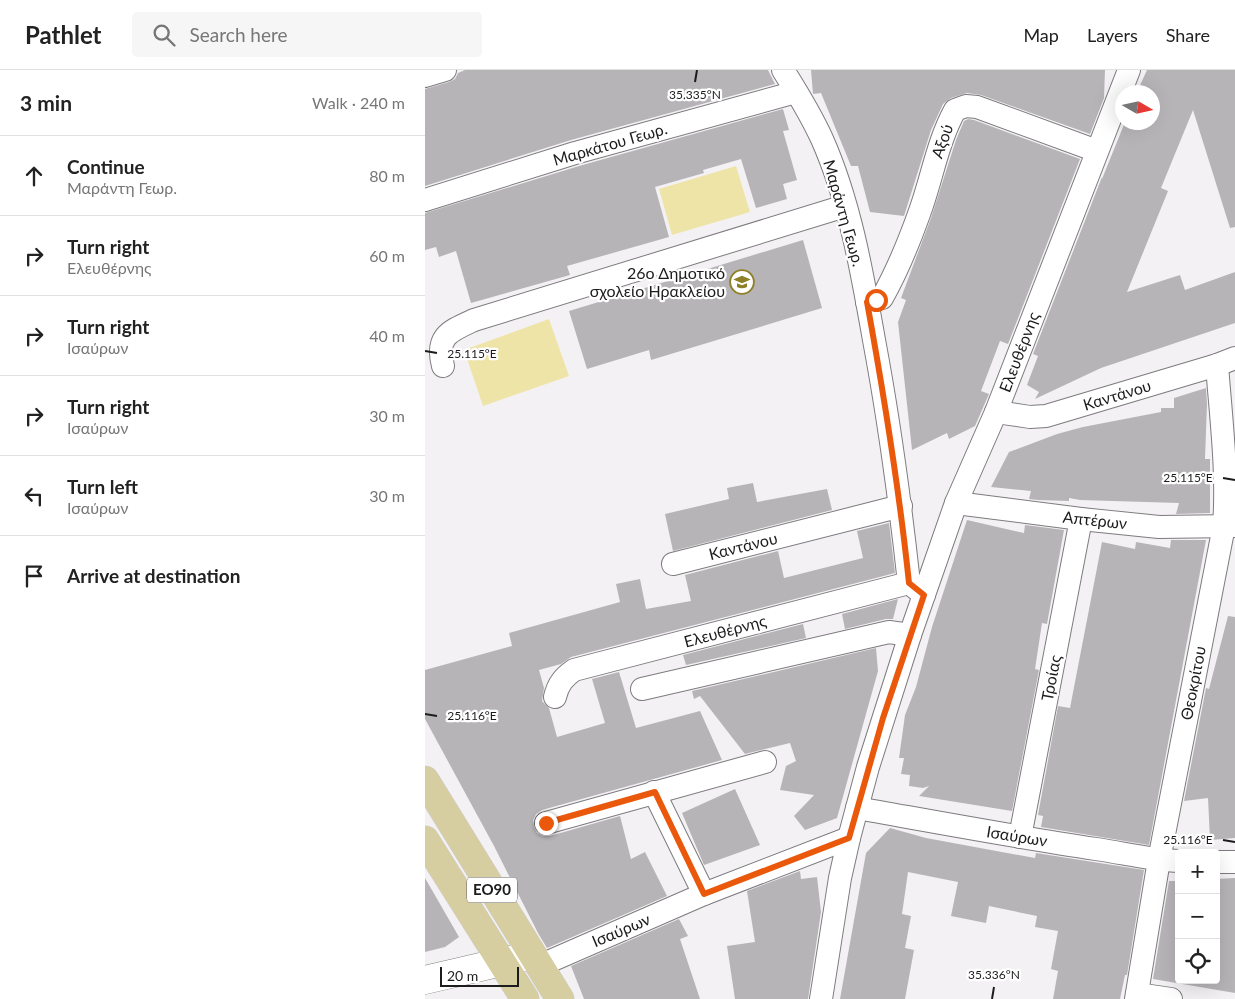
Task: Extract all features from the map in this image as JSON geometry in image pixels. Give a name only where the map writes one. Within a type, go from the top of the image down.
[{"type":"main road","name":"ΕΟ90","points":[[425,780],[560,999]]},
{"type":"main road","name":"ΕΟ90","points":[[425,840],[525,999]]},
{"type":"street","points":[[425,76],[445,70]]},
{"type":"street","name":"Μαράντη Γεωρ.","points":[[783,70],[822,140],[845,206],[867,302],[901,506],[917,589]]},
{"type":"street","name":"Ελευθέρνης","points":[[821,999],[840,878],[849,838],[883,718],[910,635],[917,589],[996,412],[1129,70]]},
{"type":"street","name":"Μαρκάτου Γεωρ.","points":[[425,200],[575,154],[796,92]]},
{"type":"street","name":"Αξού","points":[[867,302],[882,298],[889,286],[919,214],[945,128],[955,110],[966,106],[977,107],[1097,151]]},
{"type":"street","points":[[443,366],[440,350],[444,338],[452,330],[474,320],[845,206]]},
{"type":"street","name":"Καντάνου","points":[[996,412],[1030,417],[1046,416],[1226,361]]},
{"type":"street","name":"Θεοκρίτου","points":[[1137,996],[1169,861],[1229,526],[1225,464],[1226,361]]},
{"type":"street","name":"Απτέρων","points":[[956,503],[1159,527],[1229,526]]},
{"type":"street","name":"Καντάνου","points":[[673,564],[901,506]]},
{"type":"street","name":"Τροίας","points":[[1020,837],[1081,519]]},
{"type":"street","name":"Ελευθέρνης","points":[[555,697],[558,686],[574,670],[917,589]]},
{"type":"street","points":[[642,689],[889,632],[910,635]]},
{"type":"street","points":[[546,823],[765,762]]},
{"type":"street","points":[[655,792],[704,894]]},
{"type":"street","name":"Ισαύρων","points":[[857,808],[1169,861]]},
{"type":"street","name":"Ισαύρων","points":[[536,960],[849,838]]},
{"type":"street","points":[[1220,862],[1235,862]]},
{"type":"street","points":[[425,980],[503,962],[536,960]]},
{"type":"street","points":[[1137,996],[1171,999]]},
{"type":"shaded area","points":[[736,166],[750,212],[672,235],[659,189]]},
{"type":"shaded area","points":[[549,319],[569,376],[483,406],[464,350]]},
{"type":"building","points":[[465,70],[768,70],[775,84],[571,140],[425,186],[425,89],[449,82],[455,79],[458,73]]},
{"type":"building","points":[[811,70],[1105,70],[1104,98],[1090,134],[981,95],[967,93],[951,98],[943,104],[931,130],[904,216],[870,212],[858,166],[851,166],[821,93],[813,94]]},
{"type":"building","points":[[1147,70],[1235,70],[1235,227],[1230,228],[1193,110],[1161,188],[1168,191],[1127,292],[1180,275],[1185,290],[1235,272],[1235,323],[1101,368],[1035,399],[1039,392],[1027,385],[1038,356],[1033,354],[1122,130],[1160,130],[1160,85],[1140,85]]},
{"type":"building","points":[[783,109],[789,130],[783,131],[797,180],[783,184],[787,199],[756,208],[741,159],[703,170],[704,173],[655,187],[669,237],[567,266],[570,275],[471,303],[456,251],[439,257],[436,247],[425,250],[425,213],[579,166]]},
{"type":"building","points":[[968,119],[1080,159],[1008,344],[1000,341],[981,391],[989,394],[975,426],[949,439],[947,433],[912,450],[898,322],[906,300],[901,298],[931,218],[956,140],[964,121]]},
{"type":"building","points":[[803,240],[822,308],[651,360],[649,350],[587,369],[569,311]]},
{"type":"building","points":[[1206,388],[1205,459],[1210,459],[1210,513],[1176,514],[1179,503],[1069,498],[1069,501],[1029,499],[1031,491],[991,487],[1009,452],[1057,434],[1083,427],[1161,412],[1161,408],[1174,408],[1174,398]]},
{"type":"building","points":[[753,483],[757,502],[827,489],[832,510],[673,551],[665,514],[729,499],[727,488]]},
{"type":"building","points":[[967,520],[1024,533],[1025,525],[1064,530],[1047,624],[1042,623],[1035,669],[1039,670],[1012,811],[919,796],[929,786],[923,788],[909,786],[910,775],[901,774],[904,758],[899,758],[905,715],[916,687],[932,627]]},
{"type":"building","points":[[889,523],[895,573],[571,657],[561,664],[539,670],[544,688],[542,701],[549,708],[557,737],[605,723],[592,679],[619,672],[636,728],[700,711],[722,760],[542,810],[536,814],[533,820],[534,827],[537,833],[543,836],[550,836],[620,816],[631,859],[645,852],[667,896],[547,948],[425,719],[425,670],[512,646],[509,633],[620,602],[616,584],[640,579],[646,609],[691,601],[685,575],[778,551],[784,578],[863,558],[857,531]]},
{"type":"building","points":[[1171,540],[1206,540],[1149,845],[1041,827],[1043,816],[1038,815],[1058,706],[1070,708],[1102,542],[1135,549],[1136,542],[1170,548]]},
{"type":"building","points":[[898,599],[893,619],[845,629],[842,614]]},
{"type":"building","points":[[1228,616],[1235,617],[1235,838],[1210,840],[1208,798],[1184,801],[1206,688],[1209,689]]},
{"type":"building","points":[[803,624],[806,638],[686,665],[683,655]]},
{"type":"building","points":[[876,648],[878,671],[837,818],[805,830],[794,816],[814,795],[780,790],[786,766],[796,761],[790,743],[745,754],[700,696],[694,699],[692,691]]},
{"type":"building","points":[[735,789],[760,845],[704,865],[682,813]]},
{"type":"building","points":[[890,828],[926,838],[1035,858],[1036,853],[1144,870],[1127,975],[1125,975],[1120,999],[1053,999],[1058,971],[1051,969],[1058,931],[1035,927],[1037,916],[989,906],[986,923],[951,916],[958,882],[908,872],[902,914],[911,916],[905,948],[914,950],[905,999],[840,999],[866,853]]},
{"type":"building","points":[[800,871],[801,879],[817,877],[821,912],[808,999],[735,999],[727,946],[755,942],[747,891]]},
{"type":"building","points":[[425,878],[459,937],[445,947],[425,952]]},
{"type":"building","points":[[1235,878],[1235,993],[1182,984],[1220,984],[1220,879]]},
{"type":"building","points":[[1169,881],[1175,881],[1175,983],[1153,979]]},
{"type":"building","points":[[679,919],[688,936],[680,939],[700,999],[584,999],[571,966]]},
{"type":"place","name":"26ο Δημοτικό σχολείο Ηρακλείου","points":[[742,282]]},
{"type":"route","points":[[546,823],[655,792],[704,894],[849,838],[868,766],[924,595],[909,583],[893,452],[867,302],[876,300]]}]
